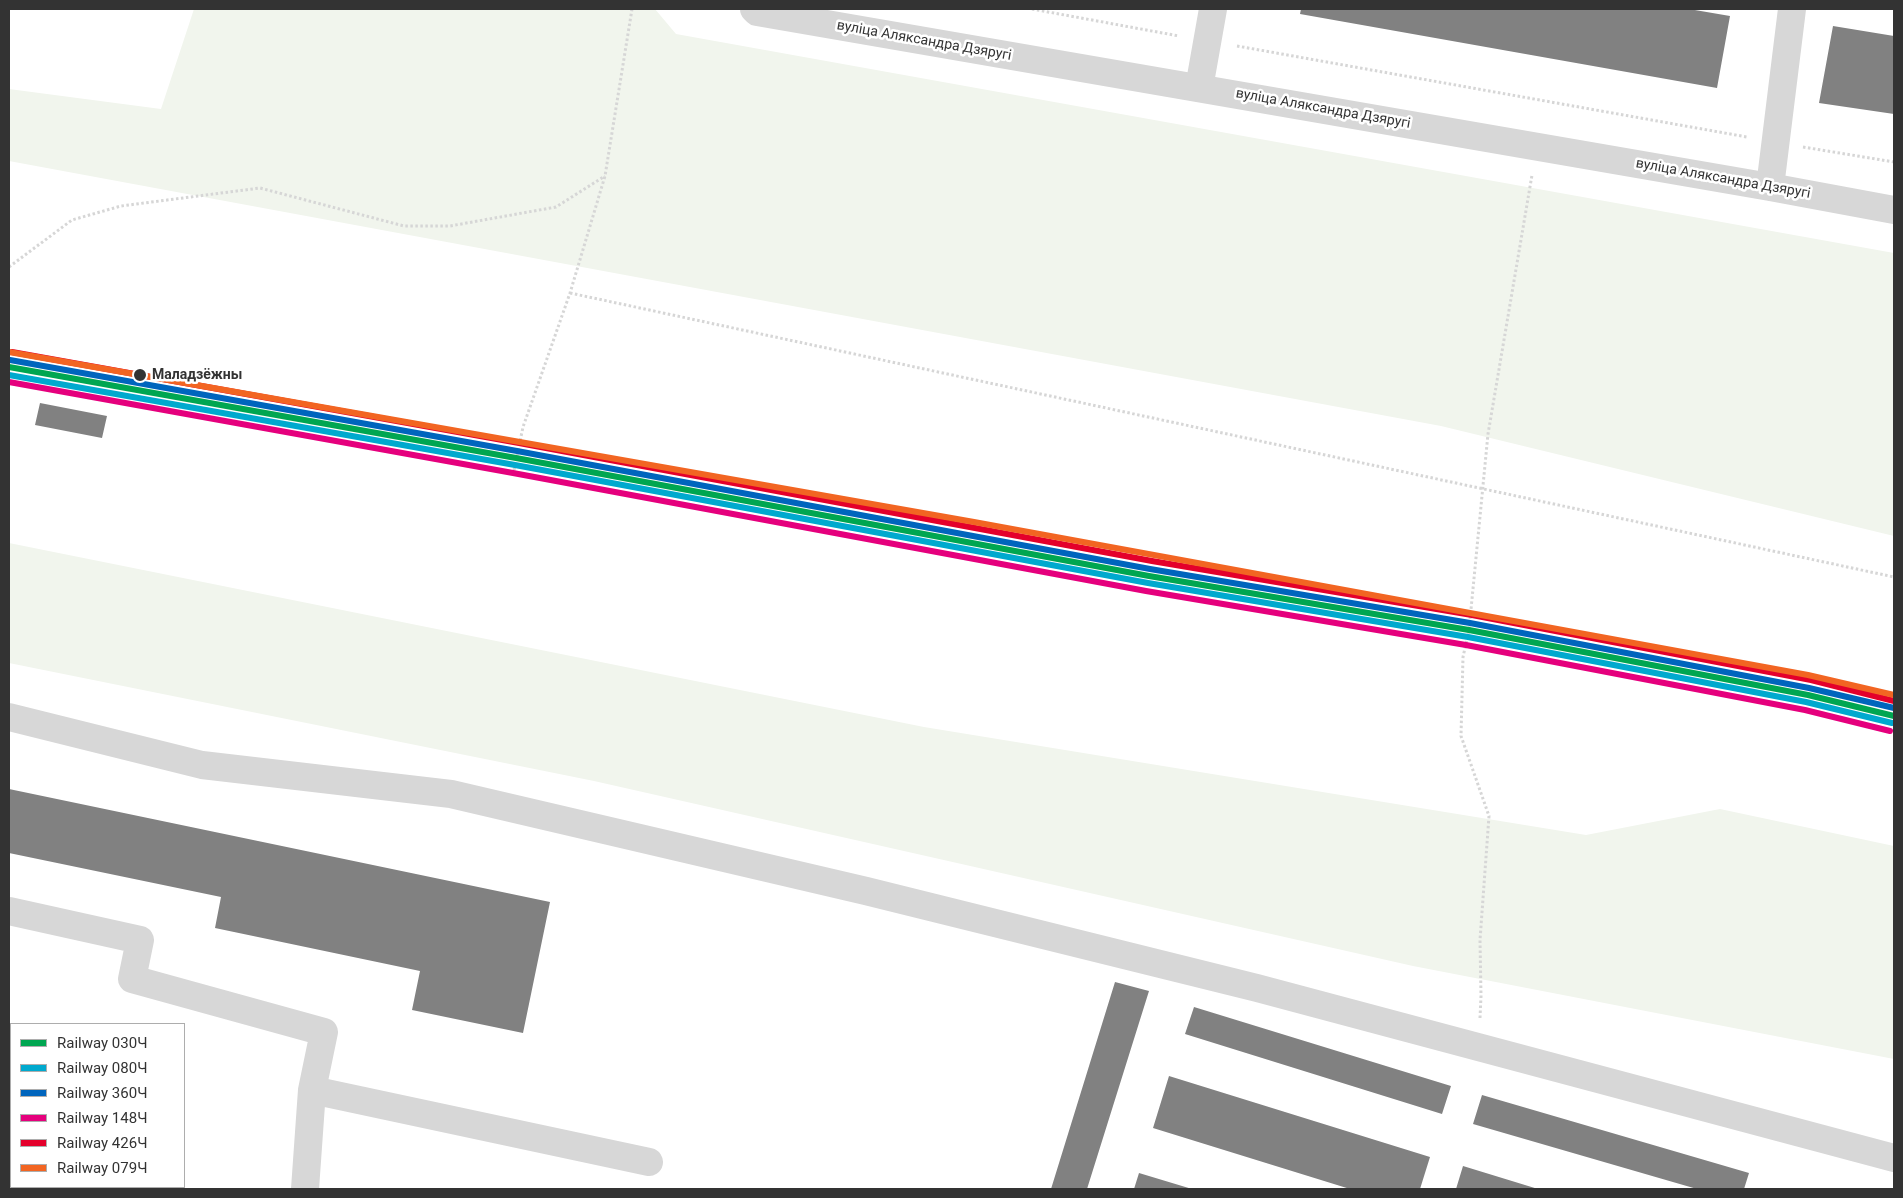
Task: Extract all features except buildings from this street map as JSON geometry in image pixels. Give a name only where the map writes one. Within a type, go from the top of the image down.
[{"type":"street","name":"вуліца Аляксандра Дзяругі","points":[[754,9],[757,12],[1537,146],[1894,210]]},
{"type":"street","points":[[1199,88],[1213,9]]},
{"type":"street","points":[[1770,187],[1792,9]]},
{"type":"street","points":[[9,717],[202,766],[451,794],[904,900],[1256,988],[1894,1158]]},
{"type":"street","points":[[9,911],[140,940],[132,979],[324,1032],[312,1090],[305,1189]]},
{"type":"street","points":[[312,1090],[649,1162]]},
{"type":"path","points":[[513,475],[523,427],[570,294],[605,176],[632,9]]},
{"type":"path","points":[[1032,9],[1894,162]]},
{"type":"path","points":[[1478,1046],[1482,996],[1480,940],[1490,816],[1461,736],[1463,657],[1469,630],[1488,434],[1537,146]]},
{"type":"path","points":[[9,267],[72,220],[122,206],[260,188],[404,226],[450,226],[556,207],[605,176]]},
{"type":"path","points":[[570,294],[1894,577]]},
{"type":"shaded area","points":[[194,9],[655,9],[676,34],[1894,253],[1894,536],[1441,426],[9,161],[9,89],[161,109]]},
{"type":"shaded area","points":[[9,543],[924,727],[1586,835],[1720,809],[1894,846],[1894,1059],[1413,966],[594,781],[9,663]]},
{"type":"rail line","name":"079Ч","points":[[9,352],[974,522],[1808,675],[1894,695]]},
{"type":"rail line","name":"426Ч","points":[[12,352],[519,443],[1152,561],[1472,615],[1811,680],[1894,701]]},
{"type":"rail line","name":"360Ч","points":[[10,360],[517,451],[1150,569],[1470,623],[1809,688],[1894,708]]},
{"type":"rail line","name":"030Ч","points":[[9,367],[516,458],[1149,576],[1469,630],[1808,695],[1894,716]]},
{"type":"rail line","name":"080Ч","points":[[9,375],[515,465],[1148,583],[1468,637],[1806,702],[1892,723]]},
{"type":"rail line","name":"148Ч","points":[[9,382],[513,473],[1146,591],[1466,645],[1805,710],[1890,731]]},
{"type":"place","name":"Маладзёжны","points":[[140,375]]}]
